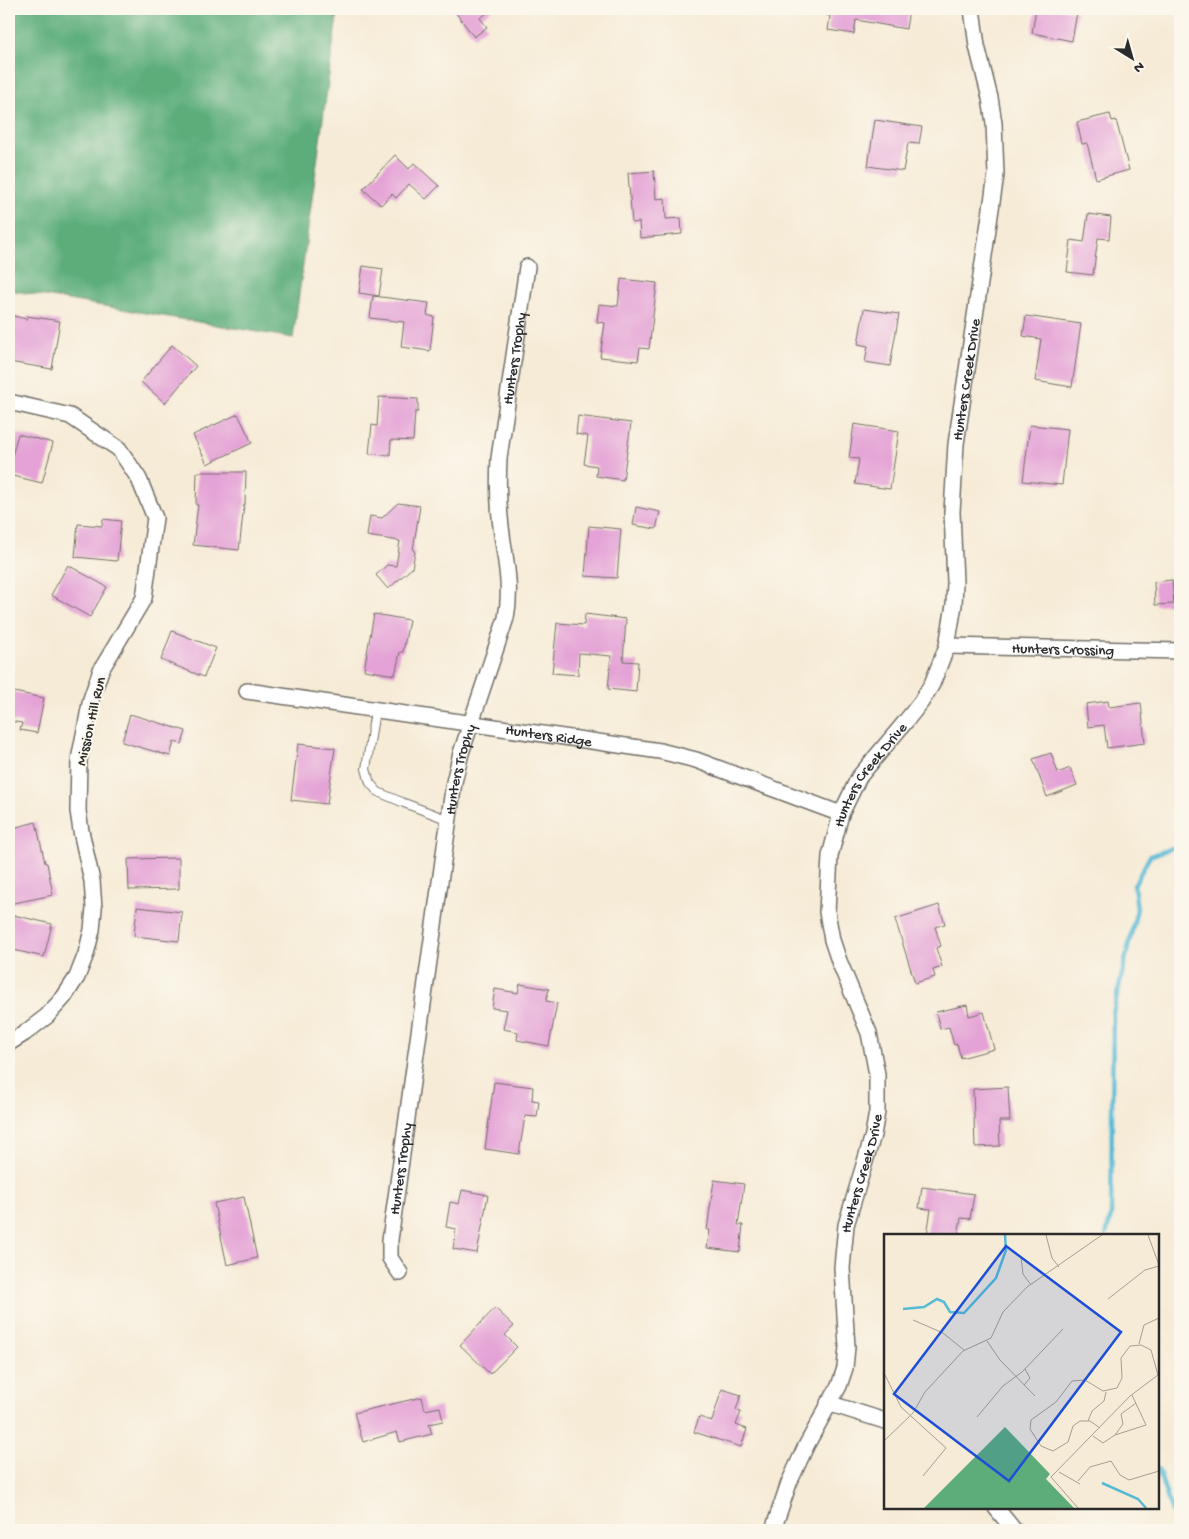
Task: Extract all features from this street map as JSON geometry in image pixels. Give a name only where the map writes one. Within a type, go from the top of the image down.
[{"type":"street","name":"Hunters Creek Drive","points":[[772,1530],[796,1468],[828,1403],[839,1386],[845,1368],[847,1346],[842,1268],[846,1225],[873,1135],[877,1112],[878,1093],[875,1054],[870,1033],[838,961],[832,940],[827,912],[830,856],[841,814],[859,777],[921,702],[932,684],[947,646],[954,598],[952,512],[956,444],[996,175],[994,123],[990,98],[976,46],[972,9]]},
{"type":"street","name":"Hunters Trophy","points":[[400,1273],[390,1258],[390,1240],[454,782],[506,618],[509,600],[507,563],[500,518],[499,458],[527,268]]},
{"type":"street","name":"Mission Hill Run","points":[[9,402],[70,416],[119,449],[139,479],[155,518],[144,598],[101,670],[92,699],[79,760],[78,811],[92,881],[94,908],[92,930],[86,954],[77,976],[64,997],[48,1016],[9,1043]]},
{"type":"street","name":"Hunters Crossing","points":[[947,646],[1180,651]]},
{"type":"street","name":"Hunters Ridge","points":[[246,691],[669,753],[696,760],[841,814]]},
{"type":"street","points":[[828,1403],[884,1421]]},
{"type":"street","points":[[997,1509],[1014,1530]]},
{"type":"lane","points":[[375,710],[366,769],[370,783],[378,792],[448,820]]},
{"type":"green space","points":[[9,9],[338,9],[293,338],[9,290]]},
{"type":"building","points":[[453,9],[493,9],[480,18],[487,27],[474,37]]},
{"type":"building","points":[[827,9],[909,9],[906,29],[856,20],[854,34],[828,30],[830,16],[826,15]]},
{"type":"building","points":[[1036,9],[1061,9],[1077,12],[1072,41],[1032,33]]},
{"type":"building","points":[[1110,114],[1112,121],[1116,120],[1129,170],[1096,179],[1087,143],[1082,144],[1077,122]]},
{"type":"building","points":[[875,120],[922,127],[919,144],[908,143],[903,171],[868,166]]},
{"type":"building","points":[[395,155],[409,169],[414,163],[439,186],[426,199],[409,184],[396,198],[392,194],[381,205],[363,189]]},
{"type":"building","points":[[654,171],[656,199],[665,198],[666,219],[681,218],[682,234],[640,238],[639,222],[632,223],[628,173]]},
{"type":"building","points":[[1088,214],[1111,217],[1109,239],[1098,238],[1093,275],[1067,272],[1071,240],[1084,242]]},
{"type":"building","points":[[363,266],[383,269],[379,296],[359,293]]},
{"type":"building","points":[[621,279],[657,283],[649,349],[640,348],[638,361],[600,357],[605,323],[597,322],[599,304],[618,306]]},
{"type":"building","points":[[373,296],[429,303],[427,315],[434,317],[430,351],[401,347],[404,322],[370,318]]},
{"type":"building","points":[[864,309],[899,314],[890,366],[865,362],[868,346],[858,344]]},
{"type":"building","points":[[9,315],[27,319],[27,316],[60,321],[52,369],[9,362]]},
{"type":"building","points":[[1026,316],[1081,324],[1072,387],[1035,381],[1041,339],[1023,336]]},
{"type":"building","points":[[172,345],[196,366],[165,403],[141,382]]},
{"type":"building","points":[[379,397],[418,399],[418,412],[415,412],[413,441],[391,440],[390,455],[369,454],[372,425],[377,426]]},
{"type":"building","points":[[238,414],[252,443],[207,464],[193,435]]},
{"type":"building","points":[[578,416],[631,423],[623,480],[596,476],[597,466],[584,464],[588,436],[576,434]]},
{"type":"building","points":[[854,424],[899,431],[890,489],[855,484],[859,459],[849,458]]},
{"type":"building","points":[[1030,425],[1068,429],[1062,485],[1023,481]]},
{"type":"building","points":[[18,434],[53,443],[42,483],[9,475],[9,467]]},
{"type":"building","points":[[197,472],[246,472],[245,505],[239,550],[193,545],[198,505],[196,505]]},
{"type":"building","points":[[398,503],[420,506],[413,550],[415,552],[412,568],[388,589],[376,575],[387,565],[396,566],[400,541],[367,536],[370,516],[382,518]]},
{"type":"building","points":[[636,507],[660,512],[656,529],[633,525]]},
{"type":"building","points":[[103,519],[121,521],[117,561],[75,557],[78,524],[102,526]]},
{"type":"building","points":[[589,526],[621,529],[617,578],[585,576]]},
{"type":"building","points":[[68,565],[107,587],[90,617],[51,595]]},
{"type":"building","points":[[1172,580],[1174,604],[1155,605],[1154,582]]},
{"type":"building","points":[[374,614],[409,620],[403,652],[400,652],[395,675],[364,670]]},
{"type":"building","points":[[585,614],[626,619],[623,661],[638,662],[636,692],[608,689],[611,656],[579,653],[578,675],[552,673],[557,623],[584,625]]},
{"type":"building","points":[[172,631],[216,648],[204,677],[161,660]]},
{"type":"building","points":[[9,691],[44,698],[37,733],[20,730],[22,723],[9,721]]},
{"type":"building","points":[[1108,701],[1109,707],[1141,703],[1145,743],[1107,748],[1104,725],[1088,727],[1086,704]]},
{"type":"building","points":[[130,714],[186,731],[182,744],[174,742],[170,756],[122,742]]},
{"type":"building","points":[[298,744],[335,748],[327,804],[291,800]]},
{"type":"building","points":[[1051,753],[1058,773],[1070,768],[1077,785],[1047,797],[1033,759]]},
{"type":"building","points":[[36,822],[53,895],[9,904],[9,829]]},
{"type":"building","points":[[179,858],[179,889],[129,890],[128,859]]},
{"type":"building","points":[[939,905],[945,924],[935,927],[941,946],[936,948],[942,967],[933,970],[935,977],[915,983],[895,919]]},
{"type":"building","points":[[137,907],[182,912],[179,941],[134,936]]},
{"type":"building","points":[[9,914],[52,924],[44,957],[9,949]]},
{"type":"building","points":[[520,984],[549,989],[546,1001],[557,1003],[549,1046],[517,1040],[518,1032],[503,1029],[507,1010],[492,1008],[495,989],[518,993]]},
{"type":"building","points":[[967,1005],[969,1016],[984,1012],[994,1049],[961,1058],[957,1044],[954,1045],[949,1027],[940,1029],[936,1012]]},
{"type":"building","points":[[494,1082],[533,1087],[532,1100],[539,1101],[537,1117],[525,1116],[519,1154],[485,1149]]},
{"type":"building","points":[[1008,1087],[1010,1121],[999,1121],[1000,1146],[975,1147],[973,1089]]},
{"type":"building","points":[[714,1180],[744,1184],[738,1225],[743,1225],[740,1252],[707,1248],[710,1230],[707,1230]]},
{"type":"building","points":[[922,1187],[974,1194],[970,1219],[961,1218],[958,1234],[927,1234],[931,1209],[919,1208]]},
{"type":"building","points":[[462,1190],[488,1195],[477,1253],[453,1249],[456,1229],[446,1227],[450,1202],[459,1204]]},
{"type":"building","points":[[244,1197],[257,1258],[227,1265],[214,1203]]},
{"type":"building","points":[[495,1308],[514,1326],[505,1335],[517,1347],[490,1374],[460,1345]]},
{"type":"building","points":[[722,1389],[741,1395],[736,1410],[741,1412],[736,1425],[747,1429],[741,1447],[694,1432],[699,1417],[712,1421]]},
{"type":"building","points":[[422,1397],[425,1410],[440,1407],[443,1421],[429,1424],[432,1434],[400,1442],[397,1432],[363,1442],[354,1413]]},
{"type":"waterway","points":[[1106,1234],[1111,1216],[1113,1013],[1137,909],[1134,885],[1150,856],[1180,845]]},
{"type":"waterway","points":[[1159,1472],[1172,1512],[1180,1521]]}]
